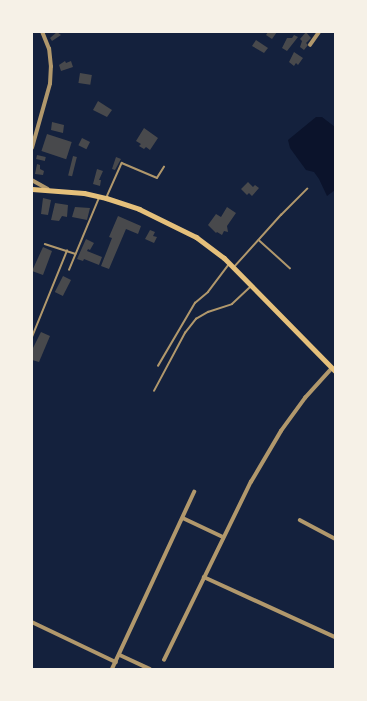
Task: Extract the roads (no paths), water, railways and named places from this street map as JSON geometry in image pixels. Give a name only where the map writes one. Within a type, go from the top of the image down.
[{"type":"main road","points":[[32,189],[51,190],[106,198],[139,209],[196,237],[229,263],[334,370]]},
{"type":"street","points":[[32,148],[51,78],[49,49],[42,32]]},
{"type":"street","points":[[310,45],[319,32]]},
{"type":"street","points":[[32,180],[51,190]]},
{"type":"street","points":[[164,660],[251,482],[281,430],[305,398],[334,370]]},
{"type":"street","points":[[112,669],[120,655],[194,492]]},
{"type":"street","points":[[182,518],[224,537]]},
{"type":"street","points":[[300,520],[335,539]]},
{"type":"street","points":[[204,577],[335,637]]},
{"type":"street","points":[[32,622],[116,662]]},
{"type":"street","points":[[120,655],[150,669]]},
{"type":"lane","points":[[106,198],[122,163],[157,178],[164,167]]},
{"type":"lane","points":[[233,267],[307,189]]},
{"type":"lane","points":[[69,270],[100,197]]},
{"type":"lane","points":[[259,240],[290,268]]},
{"type":"lane","points":[[45,244],[75,254]]},
{"type":"lane","points":[[32,337],[67,251]]},
{"type":"lane","points":[[158,366],[195,303],[208,292],[229,263]]},
{"type":"lane","points":[[154,391],[185,334],[196,319],[208,312],[232,304],[251,285]]},
{"type":"water","points":[[316,117],[322,117],[335,127],[335,190],[327,196],[319,179],[314,172],[306,170],[290,148],[288,140]]}]
